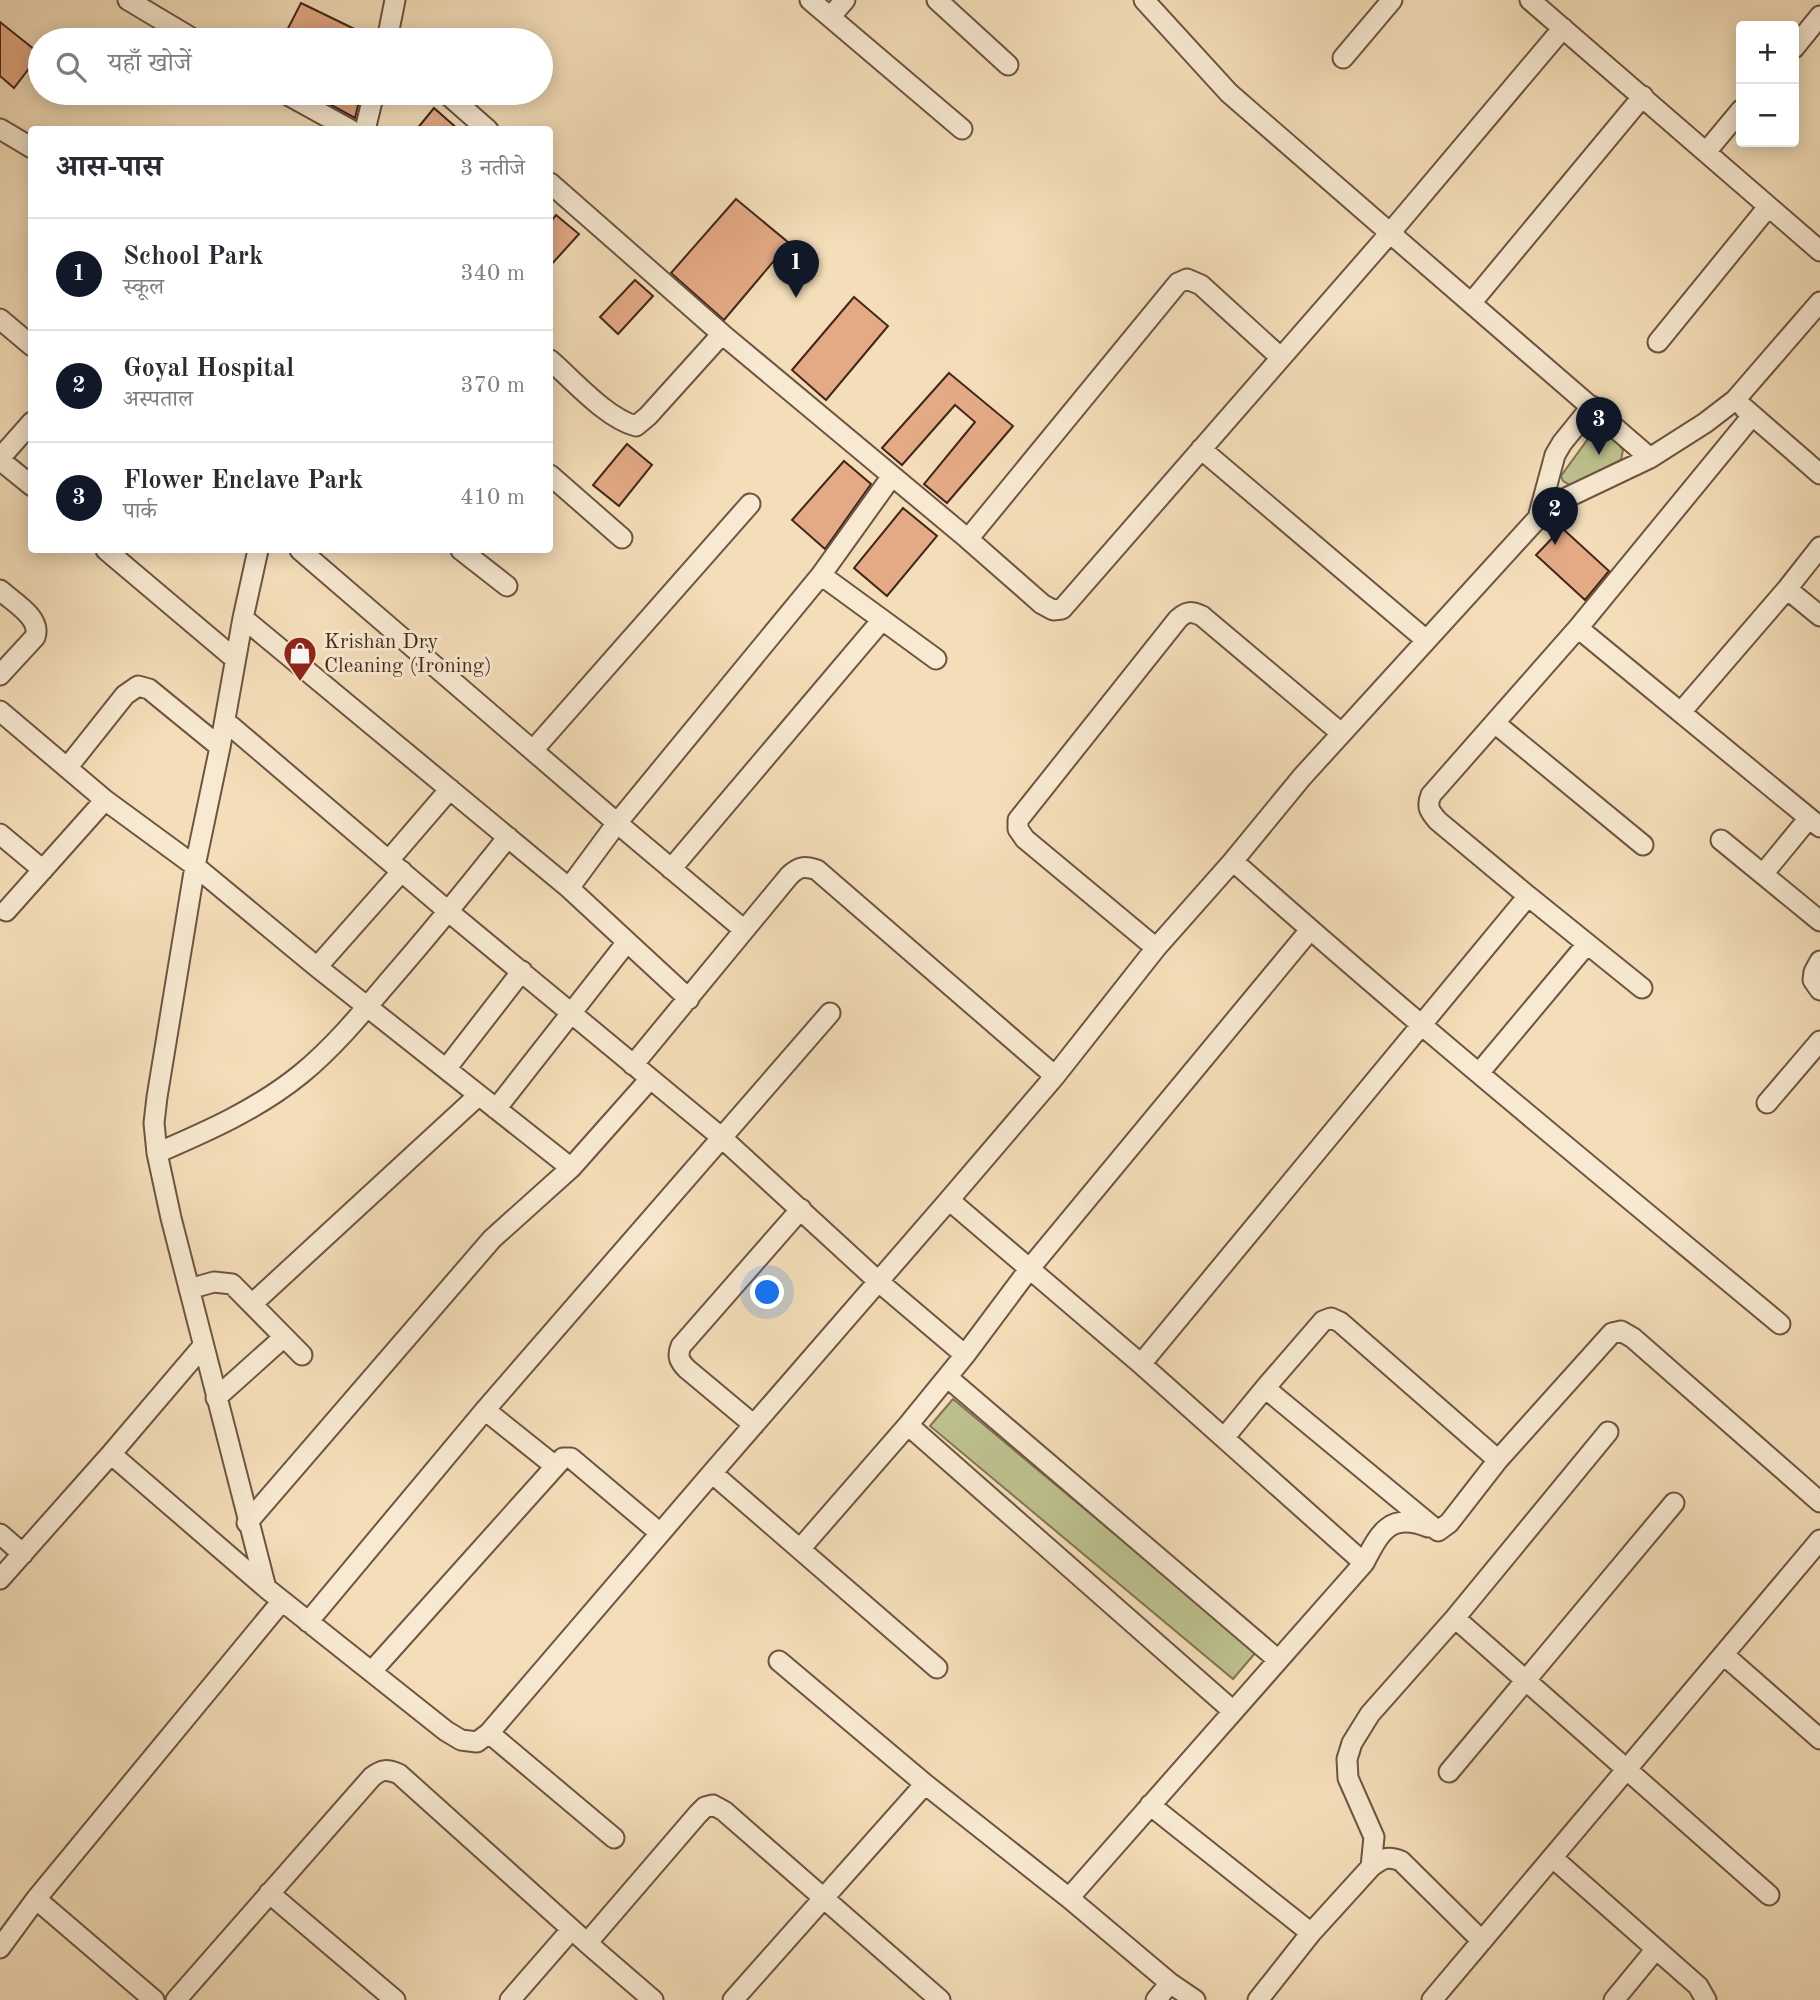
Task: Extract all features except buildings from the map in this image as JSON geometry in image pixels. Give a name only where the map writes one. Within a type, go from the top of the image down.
[{"type":"street","points":[[128,0],[175,28]]},
{"type":"street","points":[[389,28],[395,0]]},
{"type":"street","points":[[810,0],[962,129]]},
{"type":"street","points":[[830,17],[845,0]]},
{"type":"street","points":[[937,0],[1008,65]]},
{"type":"street","points":[[1144,0],[1229,93],[1650,458]]},
{"type":"street","points":[[1343,58],[1392,0]]},
{"type":"street","points":[[1530,0],[1820,251]]},
{"type":"street","points":[[1799,42],[1820,16]]},
{"type":"street","points":[[553,186],[722,334],[1042,604],[1053,610],[1062,609],[1390,233],[1563,28]]},
{"type":"street","points":[[1472,302],[1643,96]]},
{"type":"street","points":[[306,105],[344,126]]},
{"type":"street","points":[[366,126],[371,105]]},
{"type":"street","points":[[460,105],[483,126]]},
{"type":"street","points":[[1706,152],[1736,116]]},
{"type":"street","points":[[0,129],[28,146]]},
{"type":"street","points":[[1658,342],[1768,207]]},
{"type":"street","points":[[968,539],[1178,284],[1187,279],[1201,285],[1280,357]]},
{"type":"street","points":[[111,1454],[266,1588],[446,1731],[461,1740],[477,1742],[489,1733],[879,1282],[1055,1076],[1156,948],[1341,733],[1538,517],[1566,498],[1650,458],[1705,423],[1735,400],[1820,302]]},
{"type":"street","points":[[0,319],[28,343]]},
{"type":"street","points":[[553,362],[611,414],[624,423],[636,426],[722,334]]},
{"type":"street","points":[[1735,400],[1820,474]]},
{"type":"street","points":[[1538,517],[1555,455],[1592,406]]},
{"type":"street","points":[[1642,988],[1438,821],[1429,811],[1428,803],[1431,796],[1578,628],[1752,416]]},
{"type":"street","points":[[28,427],[0,459],[28,483]]},
{"type":"street","points":[[1201,449],[1426,640]]},
{"type":"street","points":[[569,888],[617,823],[821,575],[892,475]]},
{"type":"street","points":[[553,478],[622,538]]},
{"type":"street","points":[[534,750],[750,504]]},
{"type":"street","points":[[1681,712],[1820,547]]},
{"type":"street","points":[[110,553],[235,659]]},
{"type":"street","points":[[257,553],[195,866],[154,1123],[157,1153],[189,1289],[247,1524],[266,1588]]},
{"type":"street","points":[[304,553],[743,929]]},
{"type":"street","points":[[465,553],[507,586]]},
{"type":"street","points":[[821,575],[936,659]]},
{"type":"street","points":[[1787,589],[1820,616]]},
{"type":"street","points":[[0,590],[35,622],[38,630],[35,637],[0,675]]},
{"type":"street","points":[[1156,948],[1025,839],[1018,829],[1018,820],[1178,619],[1193,611],[1202,616],[1341,733]]},
{"type":"street","points":[[243,618],[569,888],[689,999]]},
{"type":"street","points":[[671,869],[882,620]]},
{"type":"street","points":[[1578,628],[1814,823],[1763,874]]},
{"type":"street","points":[[67,768],[125,695],[138,686],[149,689],[220,747]]},
{"type":"street","points":[[0,711],[105,800],[195,866],[317,967],[571,1168]]},
{"type":"street","points":[[225,721],[449,912],[721,1137],[879,1282],[965,1355]]},
{"type":"street","points":[[1496,724],[1643,845]]},
{"type":"street","points":[[317,967],[396,865],[450,789]]},
{"type":"street","points":[[6,911],[105,800]]},
{"type":"street","points":[[0,834],[43,870]]},
{"type":"street","points":[[157,1153],[251,1109],[301,1074],[367,1006],[449,912],[508,837]]},
{"type":"street","points":[[1721,839],[1820,920]]},
{"type":"street","points":[[1233,861],[1310,930],[1780,1324]]},
{"type":"street","points":[[633,1065],[743,929],[797,868],[806,866],[817,870],[1055,1076]]},
{"type":"street","points":[[1141,1364],[1528,896]]},
{"type":"street","points":[[800,1549],[908,1425],[1030,1269],[1310,930]]},
{"type":"street","points":[[496,1109],[627,942]]},
{"type":"street","points":[[1479,1073],[1587,944]]},
{"type":"street","points":[[1820,961],[1813,980],[1820,990]]},
{"type":"street","points":[[446,1069],[522,971]]},
{"type":"street","points":[[308,1622],[485,1410],[830,1013]]},
{"type":"street","points":[[1767,1103],[1820,1041]]},
{"type":"street","points":[[247,1524],[492,1239],[571,1168],[650,1079]]},
{"type":"street","points":[[252,1304],[479,1096]]},
{"type":"street","points":[[949,1200],[1141,1364],[1364,1563]]},
{"type":"street","points":[[754,1425],[687,1369],[680,1362],[678,1353],[681,1346],[802,1209]]},
{"type":"street","points":[[189,1289],[214,1282],[232,1284],[302,1355]]},
{"type":"street","points":[[1224,1438],[1323,1321],[1331,1318],[1340,1322],[1499,1460]]},
{"type":"street","points":[[1438,1531],[1449,1523],[1499,1460],[1612,1333],[1621,1331],[1633,1338],[1820,1502]]},
{"type":"street","points":[[216,1398],[284,1337]]},
{"type":"street","points":[[0,1579],[203,1346]]},
{"type":"street","points":[[947,1377],[1277,1660]]},
{"type":"street","points":[[1265,1388],[1438,1531]]},
{"type":"street","points":[[485,1410],[555,1466]]},
{"type":"street","points":[[908,1425],[1233,1711]]},
{"type":"street","points":[[1371,1867],[1374,1837],[1348,1777],[1349,1751],[1370,1714],[1455,1618],[1608,1432]]},
{"type":"street","points":[[372,1671],[563,1458],[571,1458],[660,1533]]},
{"type":"street","points":[[712,1472],[937,1668]]},
{"type":"street","points":[[1449,1772],[1674,1503]]},
{"type":"street","points":[[1069,1898],[1364,1563],[1383,1530],[1404,1521],[1438,1531]]},
{"type":"street","points":[[0,1534],[23,1554]]},
{"type":"street","points":[[1432,2000],[1820,1540]]},
{"type":"street","points":[[0,1948],[36,1899],[282,1601]]},
{"type":"street","points":[[1455,1618],[1769,1895]]},
{"type":"street","points":[[1724,1656],[1820,1738]]},
{"type":"street","points":[[779,1661],[925,1784],[1069,1898],[1170,1983],[1195,2000]]},
{"type":"street","points":[[489,1733],[614,1838]]},
{"type":"street","points":[[176,2000],[372,1777],[379,1771],[388,1770],[399,1774],[571,1930],[653,2000]]},
{"type":"street","points":[[733,2000],[925,1784]]},
{"type":"street","points":[[587,1943],[698,1814],[705,1807],[713,1805],[724,1811],[940,2000]]},
{"type":"street","points":[[1150,1805],[1311,1933]]},
{"type":"street","points":[[1258,2000],[1311,1933],[1381,1859],[1390,1857],[1401,1861],[1482,1941]]},
{"type":"street","points":[[1553,1858],[1698,1986],[1706,2000]]},
{"type":"street","points":[[269,1894],[395,2000]]},
{"type":"street","points":[[36,1899],[155,2000]]},
{"type":"street","points":[[510,2000],[571,1930]]},
{"type":"street","points":[[1614,2000],[1656,1949]]},
{"type":"street","points":[[1156,2000],[1170,1983]]},
{"type":"green space","points":[[1593,432],[1610,436],[1617,442],[1623,450],[1621,460],[1570,485],[1563,481],[1561,476]]},
{"type":"green space","points":[[953,1399],[1256,1652],[1233,1679],[930,1426]]},
{"type":"place","name":"School Park","points":[[796,298]]},
{"type":"place","name":"Flower Enclave Park","points":[[1599,455]]},
{"type":"place","name":"Goyal Hospital","points":[[1555,545]]},
{"type":"place","name":"Krishan Dry Cleaning (Ironing)","points":[[300,683]]}]
